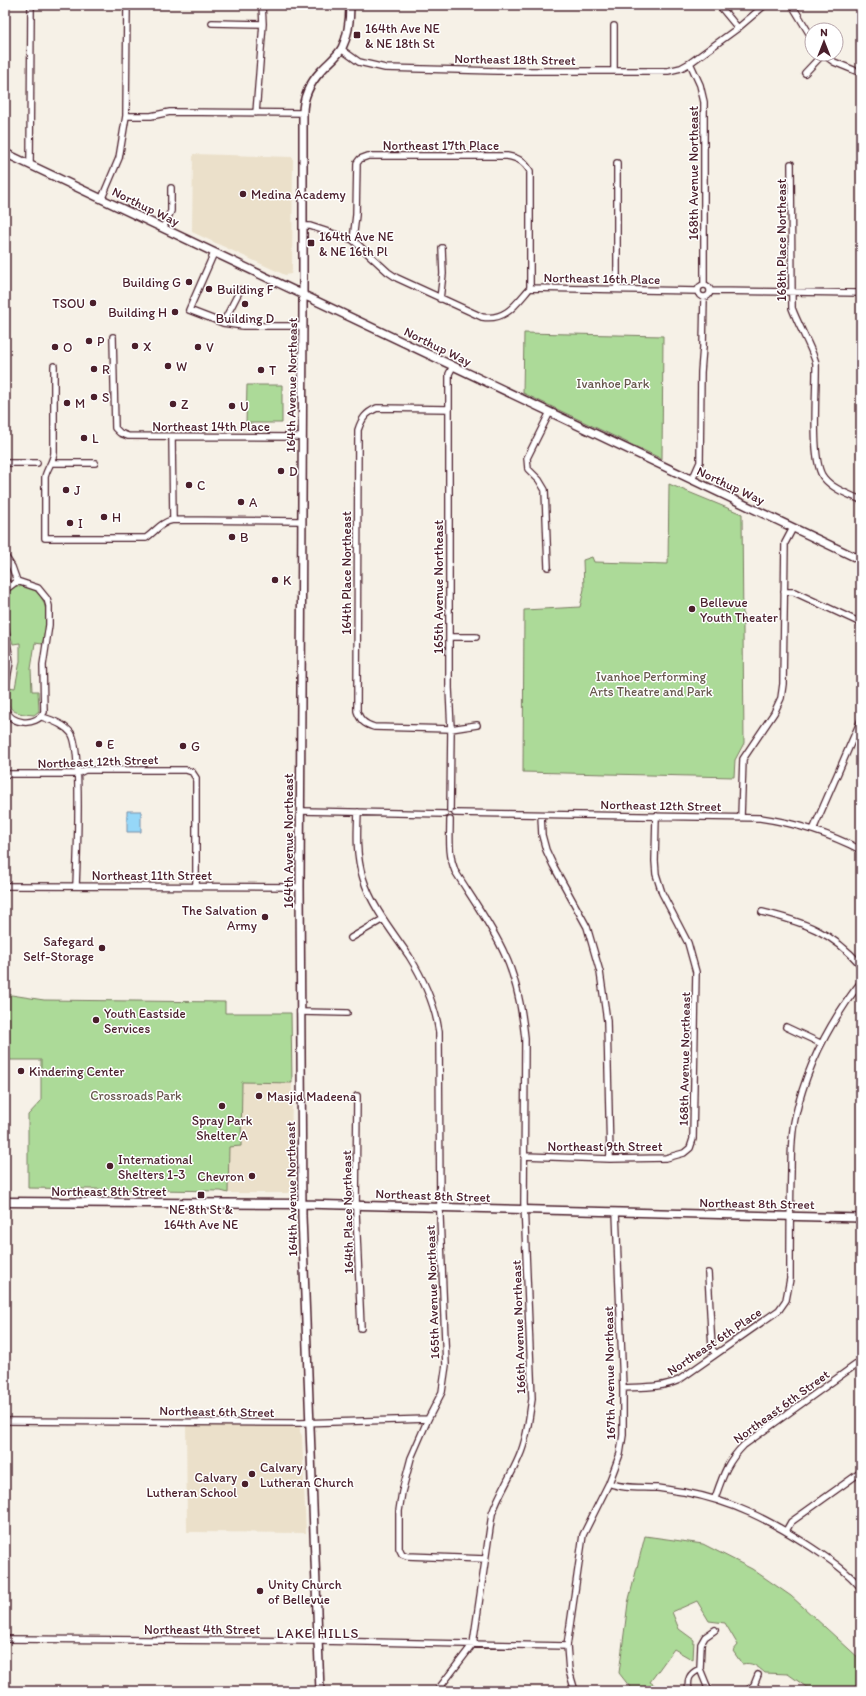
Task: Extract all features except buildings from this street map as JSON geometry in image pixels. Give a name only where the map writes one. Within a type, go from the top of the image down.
[{"type":"main road","name":"Northeast 8th Street","points":[[5,1202],[302,1204]]},
{"type":"street","points":[[30,166],[32,5]]},
{"type":"street","points":[[102,198],[119,158],[126,116],[127,5]]},
{"type":"street","points":[[256,112],[263,24],[262,5]]},
{"type":"street","name":"164th Avenue Northeast","points":[[320,1691],[302,1204],[300,887],[303,113],[305,97],[310,87],[321,71],[341,49],[349,28],[350,5]]},
{"type":"street","points":[[719,5],[738,28]]},
{"type":"street","name":"Northeast 18th Street","points":[[341,49],[360,62],[385,68],[497,71],[668,71],[680,68],[690,63],[738,28],[765,5]]},
{"type":"street","points":[[792,5],[804,25]]},
{"type":"street","points":[[212,23],[263,24]]},
{"type":"street","points":[[614,26],[614,71]]},
{"type":"street","points":[[805,73],[815,62]]},
{"type":"street","points":[[834,62],[861,73]]},
{"type":"street","name":"168th Avenue Northeast","points":[[690,63],[700,85],[704,102],[704,285]]},
{"type":"street","points":[[126,116],[150,116],[170,112],[303,113]]},
{"type":"street","name":"Northup Way","points":[[5,153],[30,166],[102,198],[214,254],[861,560]]},
{"type":"street","name":"Northeast 17th Place","points":[[353,240],[356,215],[357,163],[360,158],[368,156],[506,156],[522,160],[530,171],[530,288]]},
{"type":"street","points":[[617,163],[617,289]]},
{"type":"street","name":"168th Place Northeast","points":[[791,164],[792,308],[797,322],[813,353],[816,363],[817,460],[823,477],[834,486],[861,500]]},
{"type":"street","points":[[163,228],[171,212],[171,188]]},
{"type":"street","name":"Northeast 16th Place","points":[[303,226],[310,226],[353,240],[388,272],[397,278],[440,299],[482,317],[491,319],[502,316],[511,310],[530,288],[698,291]]},
{"type":"street","points":[[440,299],[443,274],[442,248]]},
{"type":"street","points":[[214,254],[189,310],[223,323],[243,326],[303,326]]},
{"type":"street","points":[[704,297],[700,296],[698,291],[699,287],[704,285],[709,288],[710,291]]},
{"type":"street","points":[[223,323],[240,290]]},
{"type":"street","points":[[710,291],[861,293]]},
{"type":"street","points":[[704,297],[708,296],[710,291]]},
{"type":"street","points":[[692,480],[700,462],[704,297]]},
{"type":"street","name":"Northeast 14th Place","points":[[113,337],[115,428],[120,433],[128,436],[172,437],[302,437]]},
{"type":"street","points":[[54,366],[54,453],[45,477],[45,538],[146,538],[154,533],[165,521],[173,520],[301,521]]},
{"type":"street","name":"165th Avenue Northeast","points":[[450,812],[452,729],[449,688],[449,374],[453,366]]},
{"type":"street","name":"164th Place Northeast","points":[[449,409],[377,408],[366,413],[361,420],[358,430],[356,711],[359,718],[365,724],[381,728],[452,729]]},
{"type":"street","points":[[548,567],[545,490],[539,480],[528,469],[527,458],[550,412]]},
{"type":"street","points":[[172,437],[173,520]]},
{"type":"street","points":[[51,464],[95,463]]},
{"type":"street","points":[[5,464],[37,464]]},
{"type":"street","points":[[740,818],[743,759],[774,713],[781,698],[783,684],[785,543],[793,528]]},
{"type":"street","points":[[5,556],[12,567],[17,581]]},
{"type":"street","points":[[5,579],[7,589],[17,581]]},
{"type":"street","points":[[5,709],[10,718],[18,721],[34,722],[42,717],[44,712],[43,665],[49,625],[49,606],[47,599],[38,588],[17,581]]},
{"type":"street","points":[[784,592],[794,592],[861,623]]},
{"type":"street","points":[[5,627],[10,662],[5,690]]},
{"type":"street","points":[[449,637],[476,637]]},
{"type":"street","points":[[42,717],[59,724],[71,734],[75,743],[77,774],[76,886]]},
{"type":"street","points":[[813,830],[861,720]]},
{"type":"street","points":[[452,729],[477,725]]},
{"type":"street","name":"Northeast 12th Street","points":[[5,774],[77,774],[85,770],[186,770],[192,772],[196,778],[196,886]]},
{"type":"street","name":"Northeast 12th Street","points":[[301,811],[450,812],[740,818],[777,821],[813,830],[861,850]]},
{"type":"street","points":[[351,938],[383,919],[371,898],[359,865],[357,850],[358,812]]},
{"type":"street","name":"166th Avenue Northeast","points":[[450,812],[446,818],[450,820],[449,851],[451,860],[455,871],[505,954],[519,1000],[525,1038],[524,1210],[532,1399],[529,1421],[519,1458],[498,1496],[492,1514],[474,1644]]},
{"type":"street","points":[[541,814],[542,835],[546,850],[587,927],[594,946],[603,988],[607,1021],[610,1159]]},
{"type":"street","name":"168th Avenue Northeast","points":[[656,816],[656,874],[662,894],[688,943],[694,963],[696,980],[694,1127],[693,1139],[690,1148],[684,1154]]},
{"type":"street","name":"Northeast 11th Street","points":[[5,886],[300,887]]},
{"type":"street","points":[[762,912],[803,923],[822,933],[842,945],[861,965]]},
{"type":"street","name":"165th Avenue Northeast","points":[[383,919],[409,956],[425,984],[436,1013],[440,1050],[440,1207],[446,1365],[442,1392],[428,1419],[407,1471],[400,1505],[399,1548],[402,1554],[408,1556],[485,1559]]},
{"type":"street","points":[[790,1216],[791,1149],[794,1119],[810,1068],[820,1043],[840,1009],[861,982]]},
{"type":"street","points":[[300,1012],[348,1013]]},
{"type":"street","points":[[786,1028],[820,1043]]},
{"type":"street","name":"164th Place Northeast","points":[[357,1096],[356,1205],[361,1328]]},
{"type":"street","name":"Northeast 9th Street","points":[[524,1156],[610,1159],[666,1158],[684,1154]]},
{"type":"street","name":"Northeast 8th Street","points":[[302,1204],[861,1218]]},
{"type":"street","name":"167th Avenue Northeast","points":[[575,1691],[569,1671],[567,1646],[583,1535],[609,1483],[620,1454],[623,1436],[623,1388],[616,1212]]},
{"type":"street","name":"Northeast 6th Place","points":[[623,1388],[668,1385],[694,1371],[779,1310],[786,1300],[790,1279],[790,1216]]},
{"type":"street","points":[[708,1273],[712,1349],[716,1354]]},
{"type":"street","name":"Northeast 6th Street","points":[[715,1498],[724,1471],[733,1456],[744,1445],[861,1361]]},
{"type":"street","name":"Northeast 6th Street","points":[[5,1421],[310,1422],[428,1419]]},
{"type":"street","points":[[786,1531],[790,1522],[861,1472]]},
{"type":"street","points":[[609,1483],[617,1486],[659,1488],[715,1498],[747,1510],[786,1531],[844,1570],[860,1585]]},
{"type":"street","points":[[709,1691],[700,1669],[701,1644],[705,1637],[715,1630]]},
{"type":"street","name":"Northeast 4th Street","points":[[5,1639],[319,1640],[567,1646]]},
{"type":"street","points":[[437,1691],[474,1644]]},
{"type":"street","points":[[689,1691],[688,1678],[692,1673],[700,1669]]},
{"type":"street","points":[[747,1691],[754,1685],[758,1675]]},
{"type":"street","points":[[754,1685],[760,1691]]},
{"type":"shaded area","name":"Medina Academy","points":[[193,154],[293,157],[291,274],[285,275],[192,232]]},
{"type":"shaded area","points":[[242,1082],[292,1083],[291,1189],[288,1193],[228,1193],[229,1146],[241,1146]]},
{"type":"shaded area","name":"Calvary Lutheran School","points":[[186,1422],[300,1423],[300,1432],[302,1436],[306,1533],[187,1532]]},
{"type":"green space","name":"Ivanhoe Park","points":[[524,333],[663,336],[662,459],[523,393]]},
{"type":"green space","points":[[247,385],[282,385],[282,423],[246,423]]},
{"type":"green space","name":"Ivanhoe Performing Arts Theatre and Park","points":[[669,484],[742,514],[744,743],[735,760],[734,777],[523,772],[524,610],[580,607],[584,589],[583,560],[592,557],[594,562],[668,564]]},
{"type":"green space","points":[[15,586],[35,590],[45,605],[45,634],[42,644],[35,643],[31,669],[32,691],[38,691],[39,711],[34,715],[15,712],[8,701],[9,687],[15,688],[20,661],[20,643],[13,644],[5,614],[6,594]]},
{"type":"green space","name":"Crossroads Park","points":[[5,994],[44,1000],[225,1002],[225,1013],[291,1013],[292,1083],[242,1082],[241,1146],[229,1147],[228,1193],[221,1191],[28,1188],[28,1115],[41,1101],[41,1060],[5,1060]]},
{"type":"green space","points":[[645,1536],[703,1544],[752,1569],[791,1596],[861,1660],[861,1691],[812,1691],[788,1674],[765,1673],[754,1665],[742,1664],[733,1651],[738,1645],[725,1623],[709,1621],[697,1601],[672,1612],[679,1629],[694,1640],[693,1660],[674,1649],[650,1682],[663,1691],[633,1691],[619,1673],[628,1603]]},
{"type":"water","points":[[127,811],[141,811],[141,832],[127,832]]},
{"type":"place","name":"164th Ave NE & NE 18th St","points":[[357,35]]},
{"type":"place","name":"Medina Academy","points":[[243,194]]},
{"type":"place","name":"164th Ave NE & NE 16th Pl","points":[[311,243]]},
{"type":"place","name":"Building G","points":[[189,282]]},
{"type":"place","name":"Building F","points":[[209,289]]},
{"type":"place","name":"TSOU","points":[[93,303]]},
{"type":"place","name":"Building D","points":[[245,304]]},
{"type":"place","name":"Building H","points":[[175,312]]},
{"type":"place","name":"P","points":[[89,341]]},
{"type":"place","name":"X","points":[[135,346]]},
{"type":"place","name":"O","points":[[55,347]]},
{"type":"place","name":"V","points":[[198,347]]},
{"type":"place","name":"W","points":[[168,366]]},
{"type":"place","name":"R","points":[[94,369]]},
{"type":"place","name":"T","points":[[261,370]]},
{"type":"place","name":"S","points":[[94,397]]},
{"type":"place","name":"M","points":[[67,403]]},
{"type":"place","name":"Z","points":[[173,404]]},
{"type":"place","name":"U","points":[[232,406]]},
{"type":"place","name":"L","points":[[84,438]]},
{"type":"place","name":"D","points":[[281,471]]},
{"type":"place","name":"C","points":[[189,485]]},
{"type":"place","name":"J","points":[[66,490]]},
{"type":"place","name":"A","points":[[241,502]]},
{"type":"place","name":"H","points":[[104,517]]},
{"type":"place","name":"I","points":[[70,523]]},
{"type":"place","name":"B","points":[[232,537]]},
{"type":"place","name":"K","points":[[275,580]]},
{"type":"place","name":"Bellevue Youth Theater","points":[[692,609]]},
{"type":"place","name":"E","points":[[99,744]]},
{"type":"place","name":"G","points":[[183,746]]},
{"type":"place","name":"The Salvation Army","points":[[265,917]]},
{"type":"place","name":"Safegard Self-Storage","points":[[102,948]]},
{"type":"place","name":"Youth Eastside Services","points":[[96,1020]]},
{"type":"place","name":"Kindering Center","points":[[21,1071]]},
{"type":"place","name":"Masjid Madeena","points":[[259,1096]]},
{"type":"place","name":"Spray Park Shelter A","points":[[222,1106]]},
{"type":"place","name":"International Shelters 1-3","points":[[110,1166]]},
{"type":"place","name":"Chevron","points":[[252,1176]]},
{"type":"place","name":"NE 8th St & 164th Ave NE","points":[[201,1195]]},
{"type":"place","name":"Calvary Lutheran Church","points":[[252,1474]]},
{"type":"place","name":"Calvary Lutheran School","points":[[245,1484]]},
{"type":"place","name":"Unity Church of Bellevue","points":[[260,1591]]},
{"type":"district","name":"LAKE HILLS","points":[[318,1633]]}]
